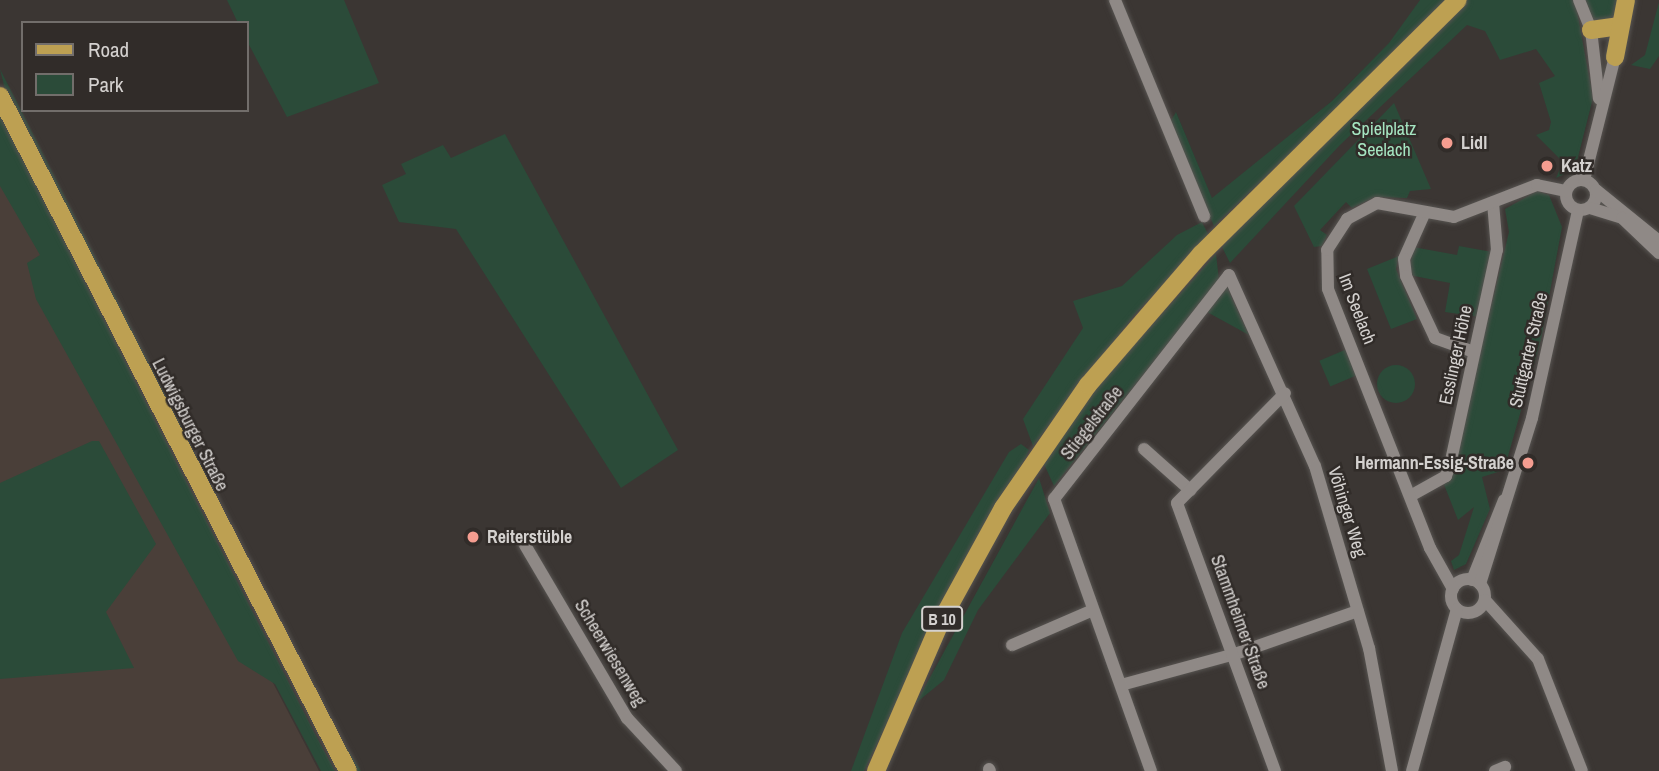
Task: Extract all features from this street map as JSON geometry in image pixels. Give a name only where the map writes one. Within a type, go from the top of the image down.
[{"type":"main road","name":"B 10","points":[[876,771],[941,621],[1024,474],[1050,436],[1200,254],[1458,0]]},
{"type":"main road","points":[[1615,57],[1626,0]]},
{"type":"main road","points":[[1591,30],[1620,26]]},
{"type":"main road","name":"Ludwigsburger Straße","points":[[0,96],[348,771]]},
{"type":"street","points":[[1115,0],[1204,216]]},
{"type":"street","points":[[1579,0],[1591,30],[1600,106]]},
{"type":"street","points":[[1615,57],[1600,106],[1584,180],[1566,191],[1584,209],[1622,218],[1659,253]]},
{"type":"street","points":[[1584,180],[1659,241]]},
{"type":"street","name":"Im Seelach","points":[[1453,589],[1440,571],[1324,265],[1331,239],[1358,211],[1400,203],[1425,212],[1454,217],[1537,185],[1566,191]]},
{"type":"street","name":"Stuttgarter Straße","points":[[1476,582],[1532,418],[1584,209],[1596,190]]},
{"type":"street","name":"Esslinger Höhe","points":[[1412,495],[1446,476],[1499,234],[1493,202]]},
{"type":"street","points":[[1425,212],[1404,259],[1406,276],[1435,338],[1474,352]]},
{"type":"street","name":"Vöhinger Weg","points":[[1230,275],[1285,393],[1315,466],[1358,611],[1392,771]]},
{"type":"street","name":"Stiegelstraße","points":[[1151,771],[1054,499],[1230,275]]},
{"type":"street","points":[[1144,449],[1190,490],[1285,393]]},
{"type":"street","name":"Stammheimer Straße","points":[[1190,490],[1177,503],[1235,654],[1275,771]]},
{"type":"street","name":"Scheerwiesenweg","points":[[525,545],[627,719],[676,771]]},
{"type":"street","points":[[1412,771],[1450,636],[1461,611],[1453,589],[1476,582],[1483,604],[1498,614],[1546,674],[1582,771]]},
{"type":"street","points":[[1461,611],[1483,604]]},
{"type":"street","points":[[1012,645],[1093,610]]},
{"type":"street","points":[[1121,685],[1235,654],[1358,611]]},
{"type":"shaded area","points":[[0,145],[187,518],[319,771],[0,771]]},
{"type":"green space","points":[[227,0],[344,0],[379,83],[287,117],[248,43],[248,21],[237,21]]},
{"type":"green space","points":[[1420,0],[1451,0],[1214,226],[1169,124],[1176,112],[1212,198],[1332,101],[1389,43]]},
{"type":"green space","points":[[1467,0],[1575,0],[1593,98],[1575,169],[1556,178],[1563,162],[1536,135],[1549,130],[1551,122],[1539,83],[1555,76],[1536,49],[1500,60],[1485,31],[1467,25],[1340,145],[1230,263],[1222,247],[1236,230]]},
{"type":"green space","points":[[1585,0],[1619,0],[1613,22],[1593,21]]},
{"type":"green space","points":[[1659,2],[1659,56],[1650,69],[1631,65],[1645,55]]},
{"type":"green space","points":[[0,69],[331,722],[361,771],[352,771],[7,98]]},
{"type":"green space","name":"Spielplatz Seelach","points":[[1394,103],[1431,189],[1410,191],[1407,198],[1375,197],[1352,208],[1346,202],[1320,230],[1327,235],[1322,246],[1314,247],[1294,206]]},
{"type":"green space","points":[[0,116],[335,771],[321,771],[275,684],[238,661],[36,299],[27,263],[40,255],[0,186]]},
{"type":"green space","points":[[505,134],[678,450],[621,488],[456,229],[399,222],[382,185],[406,174],[401,164],[443,145],[451,158]]},
{"type":"green space","points":[[1537,191],[1549,195],[1562,227],[1541,340],[1508,456],[1501,471],[1482,477],[1490,509],[1466,564],[1454,570],[1451,561],[1459,555],[1474,507],[1458,520],[1443,482],[1451,472],[1509,232],[1505,209]]},
{"type":"green space","points":[[1202,222],[1208,234],[1198,248],[1135,314],[1033,446],[1023,419],[1083,328],[1073,301],[1122,286],[1177,235]]},
{"type":"green space","points":[[1459,246],[1492,252],[1480,317],[1445,312],[1450,283],[1409,275],[1413,247],[1457,255]]},
{"type":"green space","points":[[1216,254],[1219,280],[1054,486],[1044,464],[1085,399]]},
{"type":"green space","points":[[1399,256],[1396,269],[1417,319],[1391,329],[1367,269]]},
{"type":"green space","points":[[1228,286],[1230,294],[1249,335],[1207,312]]},
{"type":"green space","points":[[1347,349],[1358,375],[1330,386],[1319,361]]},
{"type":"green space","points":[[1396,365],[1409,371],[1415,384],[1409,397],[1396,403],[1383,397],[1377,384],[1383,371]]},
{"type":"green space","points":[[92,441],[99,441],[156,544],[106,612],[134,668],[0,679],[0,483]]},
{"type":"green space","points":[[1021,444],[1029,450],[1026,457],[959,571],[864,771],[851,771],[902,633],[1009,452]]},
{"type":"green space","points":[[1039,478],[1050,513],[978,610],[944,680],[916,703]]},
{"type":"place","name":"Lidl","points":[[1447,143]]},
{"type":"place","name":"Katz","points":[[1547,166]]},
{"type":"place","name":"Hermann-Essig-Straße","points":[[1528,463]]},
{"type":"place","name":"Reiterstüble","points":[[473,537]]}]
